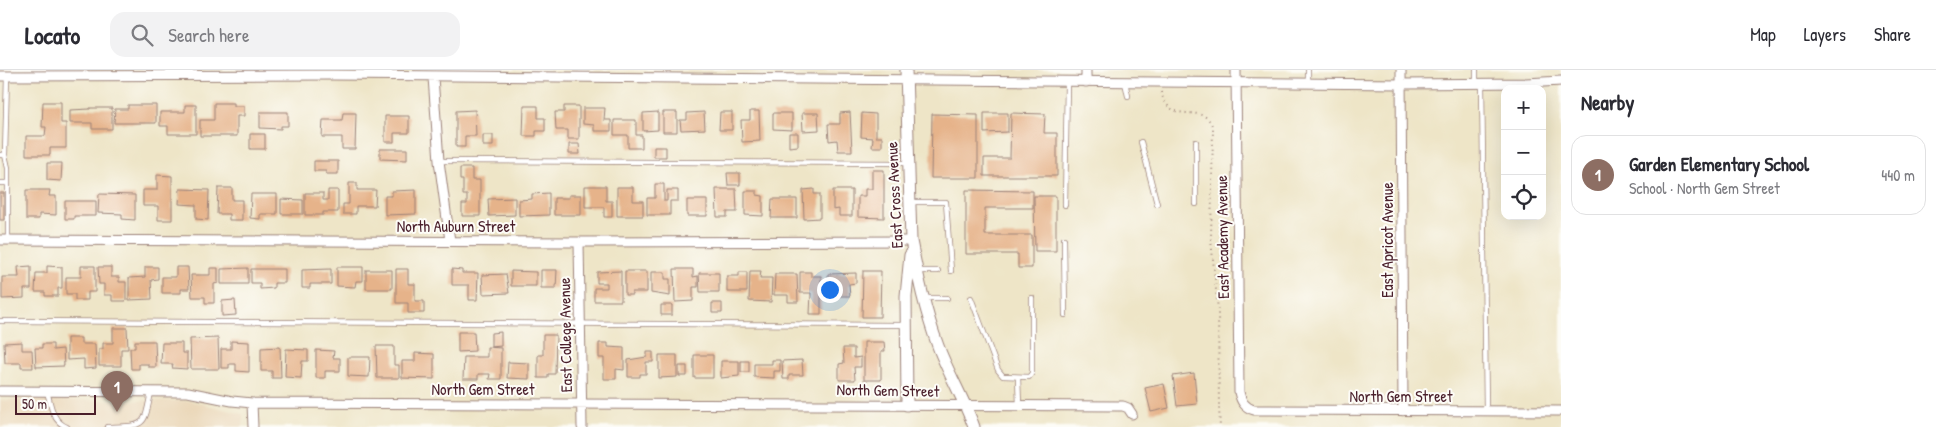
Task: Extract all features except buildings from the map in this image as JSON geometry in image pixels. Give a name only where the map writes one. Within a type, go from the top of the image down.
[{"type":"street","points":[[1086,70],[1086,82]]},
{"type":"street","name":"East Academy Avenue","points":[[1236,70],[1239,392],[1243,404]]},
{"type":"street","name":"East Apricot Avenue","points":[[1401,70],[1403,411]]},
{"type":"street","points":[[4,76],[55,73],[174,73],[212,75],[417,73],[433,77],[531,74],[906,75],[1067,82],[1402,84],[1561,80]]},
{"type":"street","name":"East Cross Avenue","points":[[906,75],[911,241],[923,298],[939,348],[974,427]]},
{"type":"street","points":[[433,77],[439,161],[450,241]]},
{"type":"street","name":"North Auburn Street","points":[[4,240],[911,241]]},
{"type":"street","points":[[907,405],[906,296],[911,241]]},
{"type":"street","name":"East College Avenue","points":[[578,242],[582,427]]},
{"type":"street","name":"North Gem Street","points":[[0,391],[188,392],[252,403],[1123,406],[1128,408],[1132,414]]},
{"type":"street","points":[[252,403],[253,427]]},
{"type":"street","name":"North Gem Street","points":[[1243,404],[1254,410],[1561,410]]},
{"type":"lane","points":[[1308,70],[1308,83]]},
{"type":"lane","points":[[1476,70],[1479,83],[1486,411]]},
{"type":"lane","points":[[4,76],[6,120],[3,155],[8,168],[4,240]]},
{"type":"lane","points":[[1065,205],[1067,82]]},
{"type":"lane","points":[[1124,82],[1128,96]]},
{"type":"lane","points":[[0,120],[6,120]]},
{"type":"lane","points":[[1141,142],[1158,204]]},
{"type":"lane","points":[[1196,142],[1196,204]]},
{"type":"lane","points":[[439,161],[908,163]]},
{"type":"lane","points":[[0,183],[8,183]]},
{"type":"lane","points":[[910,202],[946,202],[951,271]]},
{"type":"lane","points":[[1064,239],[1065,315]]},
{"type":"lane","points":[[917,271],[938,271]]},
{"type":"lane","points":[[923,298],[947,298]]},
{"type":"lane","points":[[970,298],[998,370],[1003,376],[1018,377],[1030,377],[1032,373],[1032,298]]},
{"type":"lane","points":[[0,321],[906,325]]},
{"type":"lane","points":[[1018,377],[1019,406]]},
{"type":"lane","points":[[48,391],[55,419],[67,427]]},
{"type":"lane","points":[[107,427],[138,426],[142,424],[146,420],[151,392]]},
{"type":"path","points":[[1159,82],[1164,103],[1171,109],[1184,114],[1200,114],[1207,117],[1213,128],[1211,239],[1218,310],[1218,406],[1220,427]]},
{"type":"shaded area","points":[[0,400],[191,401],[243,414],[243,427],[0,427]]},
{"type":"place","name":"Garden Elementary School","points":[[117,412]]}]
